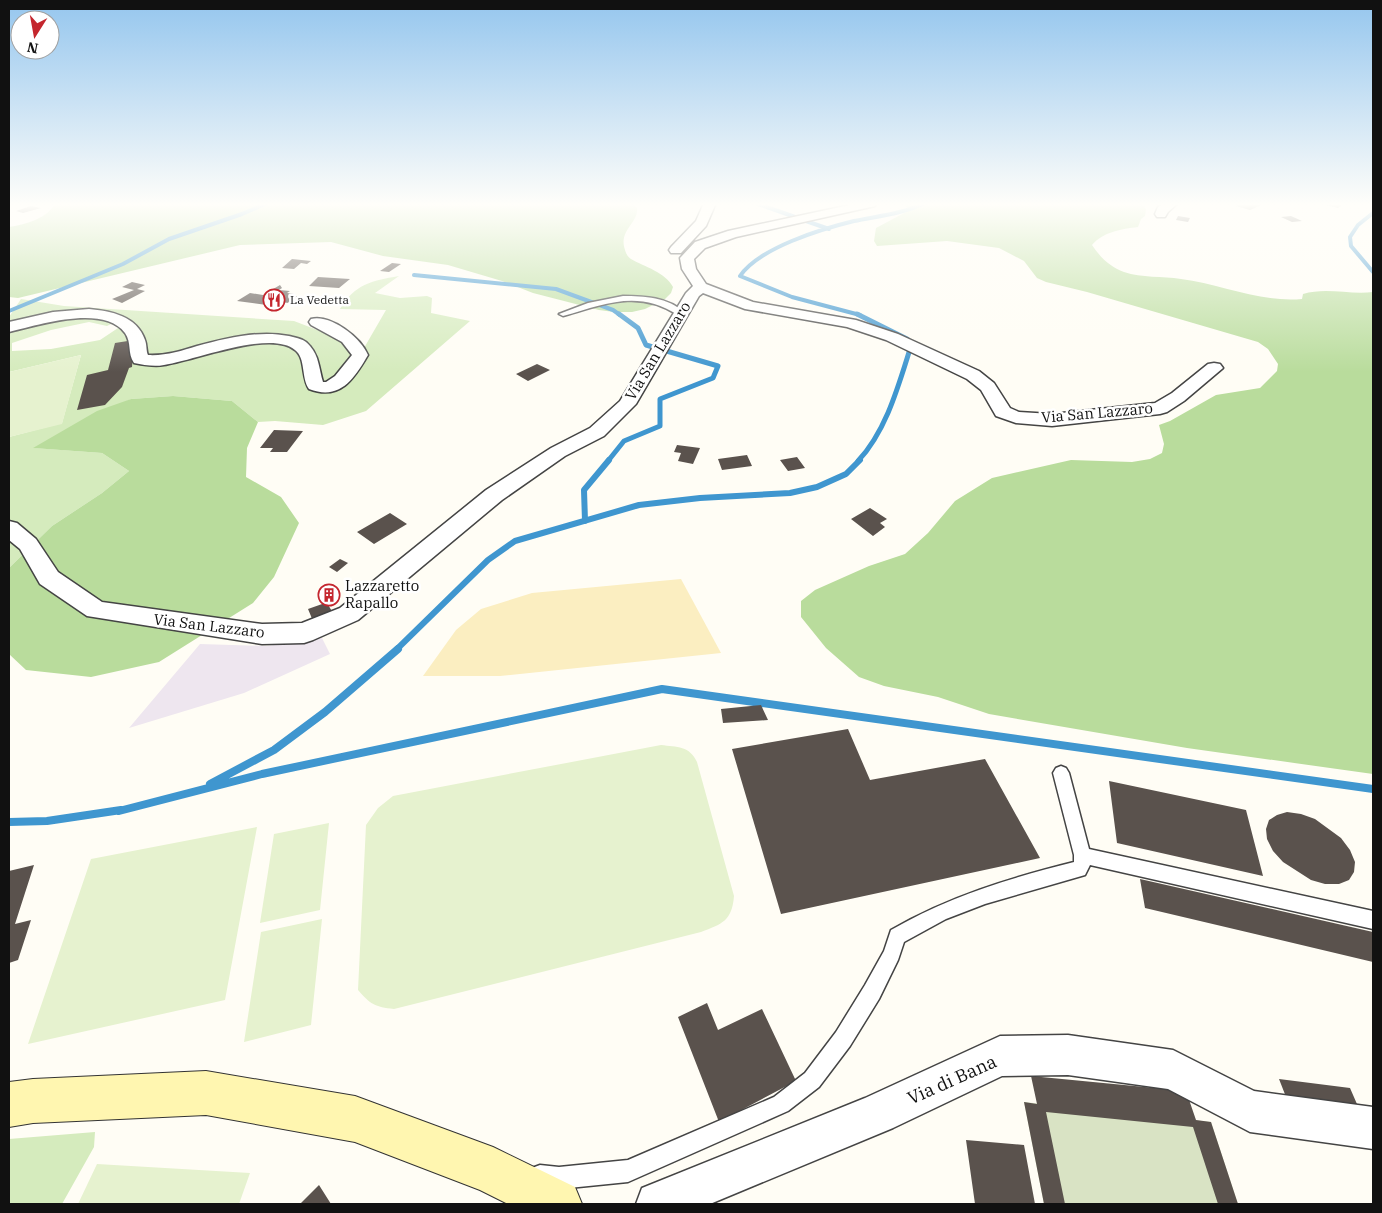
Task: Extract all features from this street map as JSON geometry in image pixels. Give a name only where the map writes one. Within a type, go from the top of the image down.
[{"type":"street","points":[[677,260],[688,263]]},
{"type":"street","points":[[687,260],[701,286]]},
{"type":"street","name":"Via San Lazzaro","points":[[9,528],[28,544],[49,578],[96,610],[262,634],[304,633],[349,614],[494,496],[558,452],[597,432],[627,404],[693,293],[701,286],[750,306],[850,323],[892,337],[973,374],[988,388],[1003,412],[1016,417],[1052,420],[1160,408],[1178,397],[1214,368]]},
{"type":"street","points":[[9,327],[57,316],[110,316],[120,319],[129,328],[137,341],[137,354],[140,359],[154,361],[172,359],[237,342],[272,338],[289,341],[301,346],[307,356],[315,385],[329,388],[341,380],[360,356],[359,351],[349,340],[331,328],[317,322]]},
{"type":"street","name":"Via di Bana","points":[[658,1204],[878,1113],[1000,1056],[1068,1055],[1173,1070],[1250,1111],[1373,1128]]},
{"type":"street","points":[[9,1105],[33,1101],[206,1093],[355,1119],[493,1172],[558,1204]]},
{"type":"lane","points":[[563,314],[581,307],[613,301],[640,299],[657,300],[672,306],[681,314]]},
{"type":"lane","points":[[493,1172],[559,1178],[628,1171],[782,1104],[812,1080],[843,1039],[880,977],[892,954],[897,936],[912,927],[965,903],[1033,880],[1079,869],[1082,866],[1082,854],[1061,773]]},
{"type":"lane","points":[[1082,854],[1373,920]]},
{"type":"shaded area","points":[[322,638],[330,654],[244,693],[129,728],[200,644],[267,646]]},
{"type":"green space","points":[[9,260],[179,260],[18,298],[9,297]]},
{"type":"green space","points":[[409,260],[632,260],[665,277],[673,287],[671,293],[665,299],[645,309],[632,312],[614,312],[533,293],[502,281],[448,265]]},
{"type":"green space","points":[[1021,260],[1104,260],[1124,272],[1196,281],[1271,298],[1302,299],[1303,294],[1320,291],[1373,292],[1373,774],[1187,748],[989,714],[938,697],[884,686],[859,677],[826,648],[801,617],[801,601],[815,590],[869,566],[905,554],[928,533],[955,501],[992,478],[1071,460],[1132,462],[1150,459],[1162,453],[1164,444],[1159,425],[1170,421],[1216,395],[1260,388],[1277,371],[1278,364],[1268,349],[1258,342],[1087,292],[1046,282],[1037,278]]},
{"type":"green space","points":[[399,276],[375,293],[400,298],[427,296],[432,298],[431,313],[470,321],[366,411],[323,425],[275,421],[258,422],[232,401],[173,396],[131,399],[34,448],[102,453],[129,471],[102,493],[52,526],[9,568],[9,437],[62,423],[81,355],[9,372],[9,317],[21,299],[64,306],[294,321],[364,348],[386,310],[340,309],[358,289],[372,282]],"holes":[[[89,322],[107,326],[113,323],[121,326],[100,340],[51,349],[12,351],[12,343],[51,330]]]},
{"type":"green space","points":[[81,355],[62,424],[9,437],[9,372]]},
{"type":"green space","points":[[173,396],[232,401],[258,422],[247,448],[246,477],[281,497],[299,523],[274,577],[253,603],[159,662],[91,677],[26,670],[9,654],[9,568],[52,526],[102,493],[129,471],[102,453],[33,448],[97,411],[131,399]]},
{"type":"green space","points":[[661,745],[687,750],[697,762],[734,896],[731,911],[725,920],[715,927],[701,932],[394,1009],[373,1004],[358,990],[366,825],[378,808],[393,796]]},
{"type":"green space","points":[[329,823],[320,910],[260,923],[274,834]]},
{"type":"green space","points":[[257,827],[225,1000],[28,1044],[91,859]]},
{"type":"green space","points":[[322,919],[311,1025],[244,1042],[261,932]]},
{"type":"green space","points":[[1024,1102],[1211,1122],[1238,1204],[1044,1204]]},
{"type":"green space","points":[[95,1132],[94,1147],[62,1204],[9,1204],[9,1139]]},
{"type":"green space","points":[[97,1164],[250,1173],[239,1204],[78,1204]]},
{"type":"sand","points":[[681,579],[721,653],[500,676],[423,676],[456,630],[481,609],[532,593]]},
{"type":"building","points":[[291,260],[311,261],[307,264],[301,263],[294,269],[282,268]]},
{"type":"building","points":[[392,263],[401,264],[389,272],[380,271]]},
{"type":"building","points":[[318,277],[350,279],[339,288],[309,286]]},
{"type":"building","points":[[132,282],[145,285],[137,289],[145,291],[122,303],[112,299],[134,290],[122,287]]},
{"type":"building","name":"La Vedetta","points":[[280,285],[282,288],[279,290],[290,291],[287,293],[294,294],[291,296],[297,296],[289,303],[280,302],[274,306],[237,301],[250,293],[263,295]]},
{"type":"building","points":[[134,340],[132,367],[129,368],[122,387],[105,405],[77,410],[87,375],[108,370],[115,343]]},
{"type":"building","points":[[537,364],[550,370],[528,381],[516,374]]},
{"type":"building","points":[[274,430],[303,431],[287,452],[270,452],[273,448],[260,448]]},
{"type":"building","points":[[677,445],[700,448],[693,464],[678,461],[681,453],[674,452]]},
{"type":"building","points":[[747,455],[752,466],[722,470],[718,459]]},
{"type":"building","points":[[797,457],[805,468],[788,471],[780,460]]},
{"type":"building","points":[[870,508],[887,519],[880,523],[885,527],[873,536],[851,519]]},
{"type":"building","points":[[390,513],[407,524],[374,544],[357,532]]},
{"type":"building","points":[[340,559],[348,563],[337,572],[329,567]]},
{"type":"building","name":"Lazzaretto Rapallo","points":[[332,587],[340,597],[327,603],[333,613],[313,621],[308,609],[325,603],[319,594]]},
{"type":"building","points":[[761,705],[768,720],[723,723],[721,709]]},
{"type":"building","points":[[848,729],[870,780],[985,759],[1040,858],[781,914],[732,749]]},
{"type":"building","points":[[1109,781],[1246,810],[1263,876],[1117,843]]},
{"type":"building","points":[[1287,812],[1315,819],[1341,838],[1350,850],[1355,862],[1354,872],[1349,880],[1339,884],[1325,884],[1311,880],[1283,862],[1273,851],[1267,839],[1266,829],[1269,820]]},
{"type":"building","points":[[34,865],[15,924],[31,920],[18,960],[9,963],[9,871]]},
{"type":"building","points":[[1140,879],[1373,932],[1373,962],[1145,908]]},
{"type":"building","points":[[707,1003],[718,1030],[762,1009],[796,1081],[719,1122],[678,1017]]},
{"type":"building","points":[[1031,1076],[1186,1091],[1196,1120],[1211,1122],[1238,1204],[1218,1204],[1193,1127],[1046,1112],[1065,1204],[1044,1204],[1024,1102],[1037,1104]]},
{"type":"building","points":[[1279,1079],[1350,1088],[1360,1111],[1288,1102]]},
{"type":"building","points":[[966,1140],[1024,1145],[1035,1204],[975,1204]]},
{"type":"building","points":[[319,1185],[331,1204],[300,1204]]},
{"type":"waterway","points":[[9,311],[131,260]]},
{"type":"waterway","points":[[758,260],[740,276],[792,297],[858,314]]},
{"type":"waterway","points":[[1363,260],[1373,272]]},
{"type":"waterway","points":[[414,275],[556,289],[613,310],[620,315]]},
{"type":"waterway","points":[[608,461],[624,441],[660,426],[660,399],[713,378],[718,366],[646,345],[638,328],[619,314]]},
{"type":"waterway","points":[[858,314],[907,339]]},
{"type":"waterway","points":[[858,461],[868,449],[884,422],[896,393],[910,349]]},
{"type":"waterway","points":[[585,521],[584,490],[609,460]]},
{"type":"waterway","points":[[585,521],[639,505],[700,498],[790,493],[817,487],[846,474],[860,460]]},
{"type":"waterway","points":[[396,650],[488,560],[515,541],[585,521]]},
{"type":"waterway","points":[[210,784],[274,750],[325,712],[398,649]]},
{"type":"waterway","points":[[119,811],[262,774],[662,689],[1373,789]]},
{"type":"waterway","points":[[9,822],[47,821],[121,810]]},
{"type":"place","name":"La Vedetta","points":[[274,300]]},
{"type":"place","name":"Lazzaretto Rapallo","points":[[329,595]]}]
